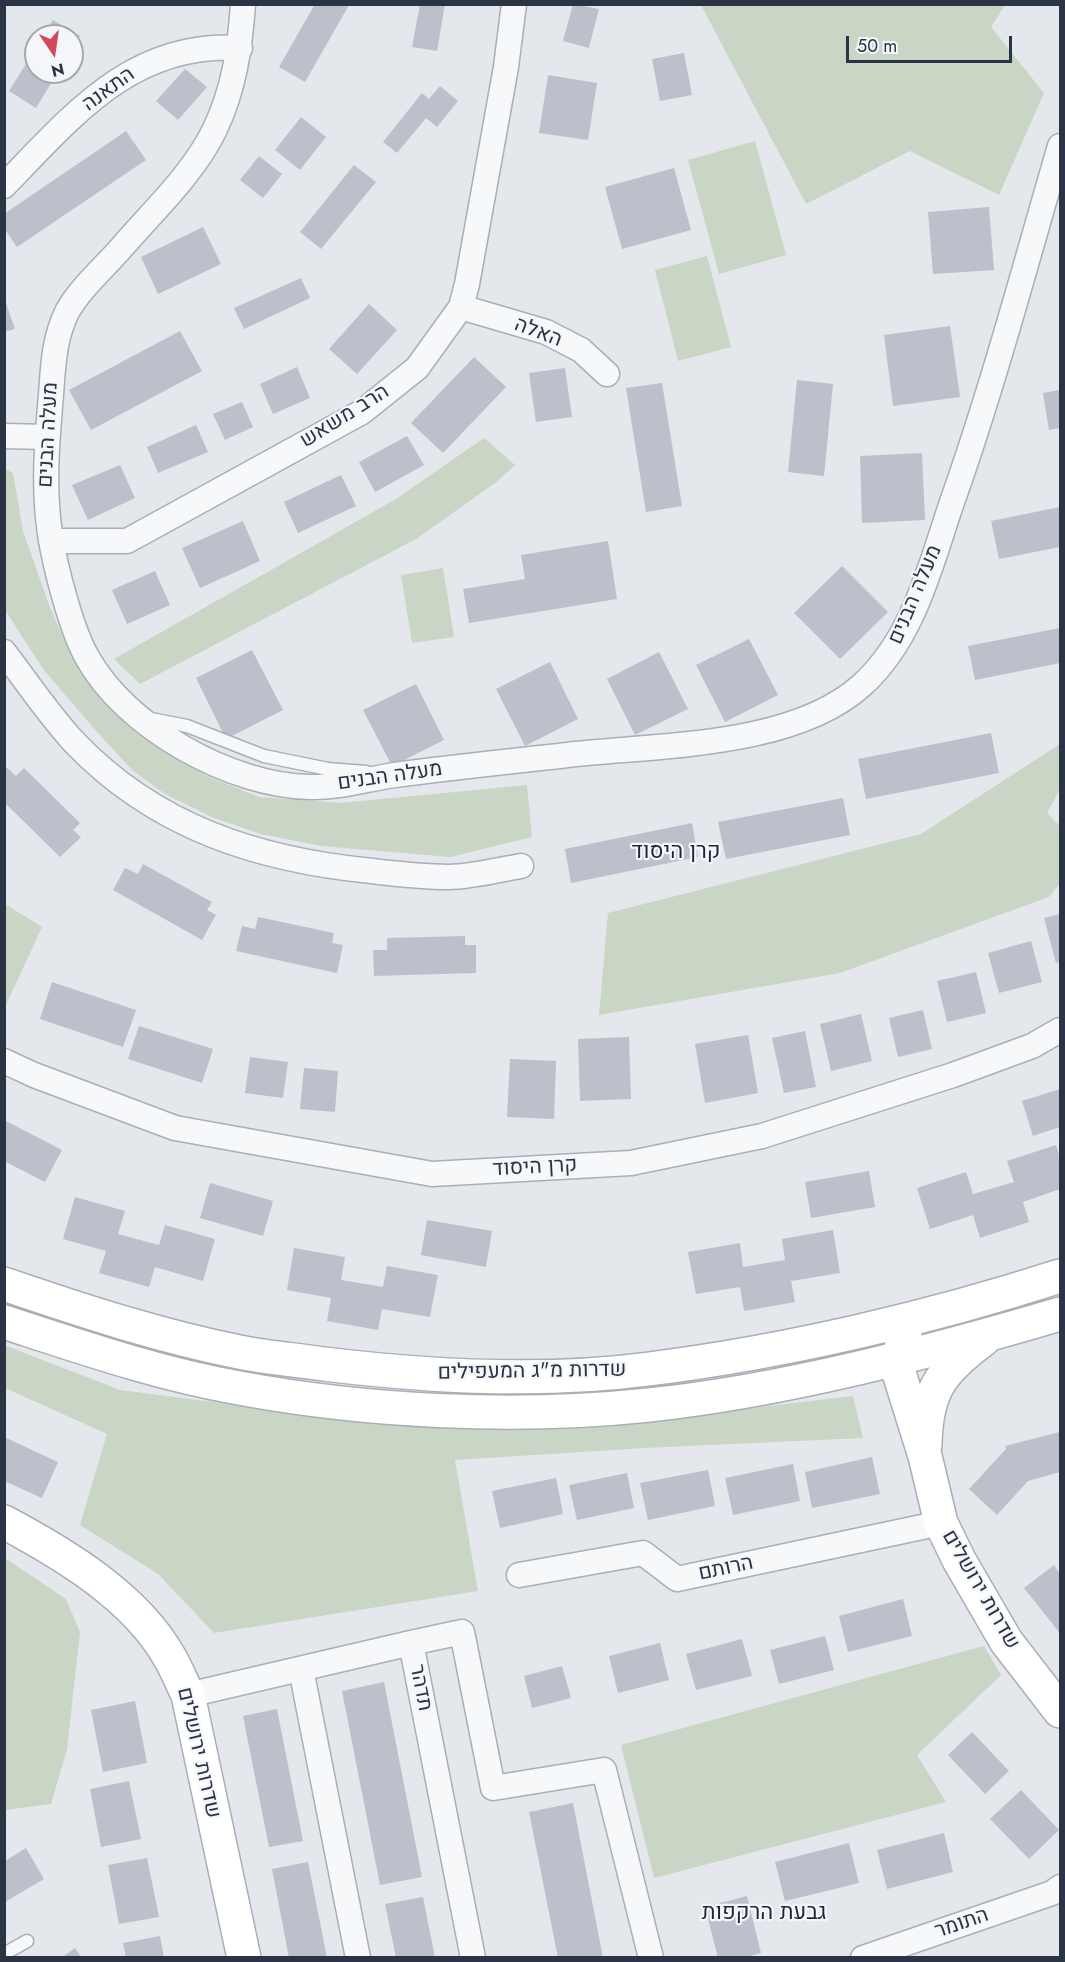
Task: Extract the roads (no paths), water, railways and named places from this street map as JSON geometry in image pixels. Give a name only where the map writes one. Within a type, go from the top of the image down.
[{"type":"main road","name":"שדרות מ\"ג המעפילים","points":[[4,1284],[128,1325],[245,1353],[375,1370],[512,1376],[647,1370],[714,1360],[916,1316],[1060,1276]]},
{"type":"main road","name":"שדרות מ\"ג המעפילים","points":[[4,1322],[118,1359],[239,1389],[372,1405],[523,1412],[651,1405],[789,1382],[898,1357],[1060,1314]]},
{"type":"main road","name":"שדרות ירושלים","points":[[916,1316],[902,1341],[898,1357],[899,1373],[925,1456],[941,1523],[958,1560],[1006,1641],[1060,1711]]},
{"type":"main road","name":"שדרות ירושלים","points":[[925,1456],[926,1419],[930,1397],[960,1357],[991,1333]]},
{"type":"main road","points":[[840,1370],[873,1379],[906,1400]]},
{"type":"main road","name":"שדרות ירושלים","points":[[4,1522],[53,1548],[94,1578],[139,1618],[170,1656],[188,1695],[244,1958]]},
{"type":"street","name":"מעלה הבנים","points":[[243,4],[240,48],[231,88],[214,132],[189,169],[69,308],[55,345],[47,437],[46,494],[51,541],[64,593],[86,657],[116,696],[141,718],[190,752],[238,773],[278,784],[315,788],[395,775],[755,735],[814,718],[860,687],[889,657],[911,617],[924,582],[977,432],[1060,146]]},
{"type":"street","name":"הרב משאש","points":[[51,541],[127,542],[362,412],[417,368],[461,307],[506,67],[514,4]]},
{"type":"street","name":"התאנה","points":[[4,186],[97,93],[123,76],[155,60],[191,49],[215,46],[240,48]]},
{"type":"street","name":"האלה","points":[[461,307],[546,332],[581,350],[607,374]]},
{"type":"street","points":[[4,436],[47,437]]},
{"type":"street","points":[[4,652],[74,742],[113,777],[165,813],[214,837],[277,857],[341,868],[451,877],[520,866]]},
{"type":"street","name":"קרן היסוד","points":[[4,1061],[34,1075],[175,1128],[432,1174],[631,1162],[762,1136],[953,1075],[1032,1046],[1060,1030]]},
{"type":"street","name":"הרותם","points":[[519,1575],[643,1553],[677,1579],[941,1523]]},
{"type":"street","points":[[411,1643],[462,1632],[493,1788],[604,1770],[651,1958]]},
{"type":"street","name":"תדהר","points":[[188,1695],[411,1643],[473,1958]]},
{"type":"street","points":[[301,1669],[358,1958]]},
{"type":"street","name":"התומר","points":[[862,1958],[1052,1893],[1060,1887]]},
{"type":"lane","points":[[4,1954],[27,1941]]},
{"type":"district","name":"קרן היסוד","points":[[676,853]]},
{"type":"district","name":"גבעת הרקפות","points":[[764,1914]]}]
